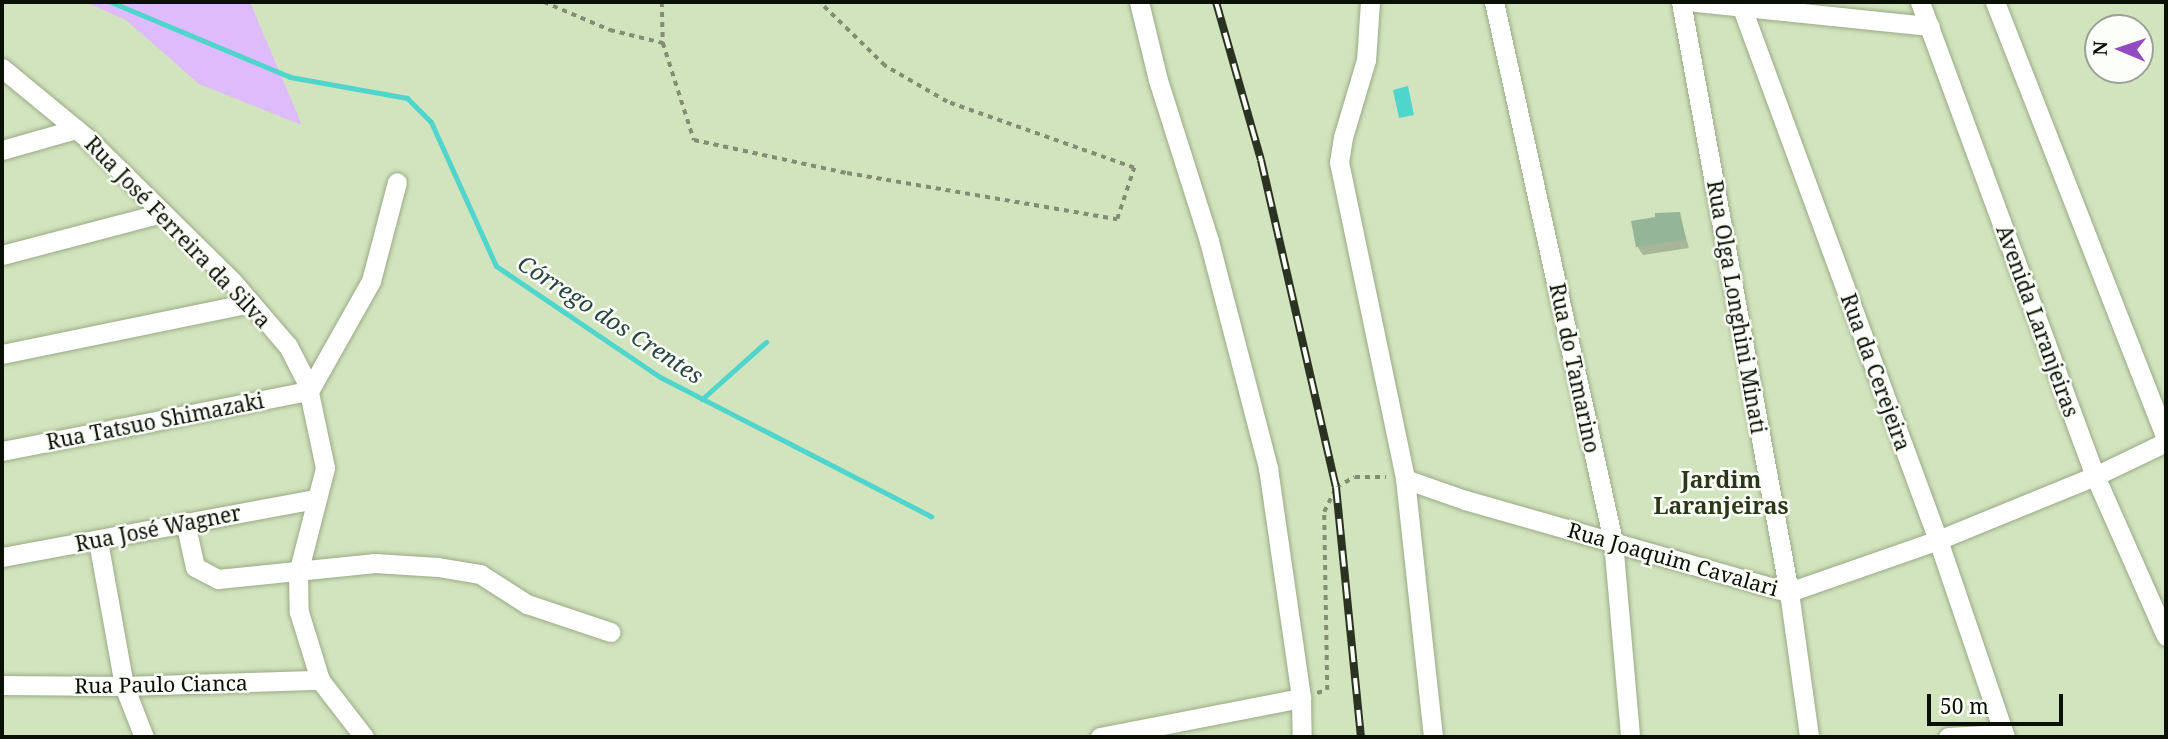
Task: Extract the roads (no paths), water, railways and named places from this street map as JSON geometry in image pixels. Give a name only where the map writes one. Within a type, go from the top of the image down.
[{"type":"street","points":[[1139,2],[1158,80],[1209,241],[1268,468],[1301,698],[1302,737]]},
{"type":"street","points":[[1370,2],[1366,60],[1343,137],[1339,162],[1405,479],[1433,737]]},
{"type":"street","name":"Rua do Tamarino","points":[[1494,2],[1613,541],[1630,737]]},
{"type":"street","name":"Rua Olga Longhini Minati","points":[[1681,2],[1789,592],[1809,737]]},
{"type":"street","points":[[1696,2],[1930,26]]},
{"type":"street","name":"Avenida Laranjeiras","points":[[1920,2],[2095,476],[2166,636]]},
{"type":"street","points":[[1996,2],[2166,441]]},
{"type":"street","name":"Rua da Cerejeira","points":[[1742,8],[1938,540],[2005,736]]},
{"type":"street","name":"Rua José Ferreira da Silva","points":[[2,68],[76,129],[162,212],[251,303],[288,346],[309,391],[325,468],[314,499],[298,573],[299,612],[320,680],[364,737]]},
{"type":"street","points":[[2,150],[76,129]]},
{"type":"street","points":[[309,391],[371,281],[397,182]]},
{"type":"street","points":[[2,255],[162,212]]},
{"type":"street","points":[[2,355],[251,303]]},
{"type":"street","name":"Rua Tatsuo Shimazaki","points":[[2,451],[309,391]]},
{"type":"street","name":"Rua Joaquim Cavalari","points":[[1405,479],[1465,500],[1789,592],[1938,540],[2095,476],[2166,441]]},
{"type":"street","name":"Rua José Wagner","points":[[2,557],[314,499]]},
{"type":"street","points":[[185,522],[195,567],[218,579],[298,573],[375,563],[439,567],[480,575],[527,604],[610,632]]},
{"type":"street","points":[[98,541],[124,686],[144,737]]},
{"type":"street","name":"Rua Paulo Cianca","points":[[2,685],[124,686],[320,680]]},
{"type":"street","points":[[1100,737],[1178,729],[1301,698]]},
{"type":"street","points":[[1948,737],[2005,736]]},
{"type":"water","points":[[1408,86],[1414,115],[1399,118],[1393,90]]},
{"type":"waterway","name":"Córrego dos Crentes","points":[[111,2],[290,77],[407,98],[431,122],[496,266],[660,377],[931,516]]},
{"type":"waterway","points":[[702,399],[766,342]]},
{"type":"railway","points":[[1216,2],[1261,160],[1336,487],[1361,737]]},
{"type":"district","name":"Jardim Laranjeiras","points":[[1721,492]]}]
